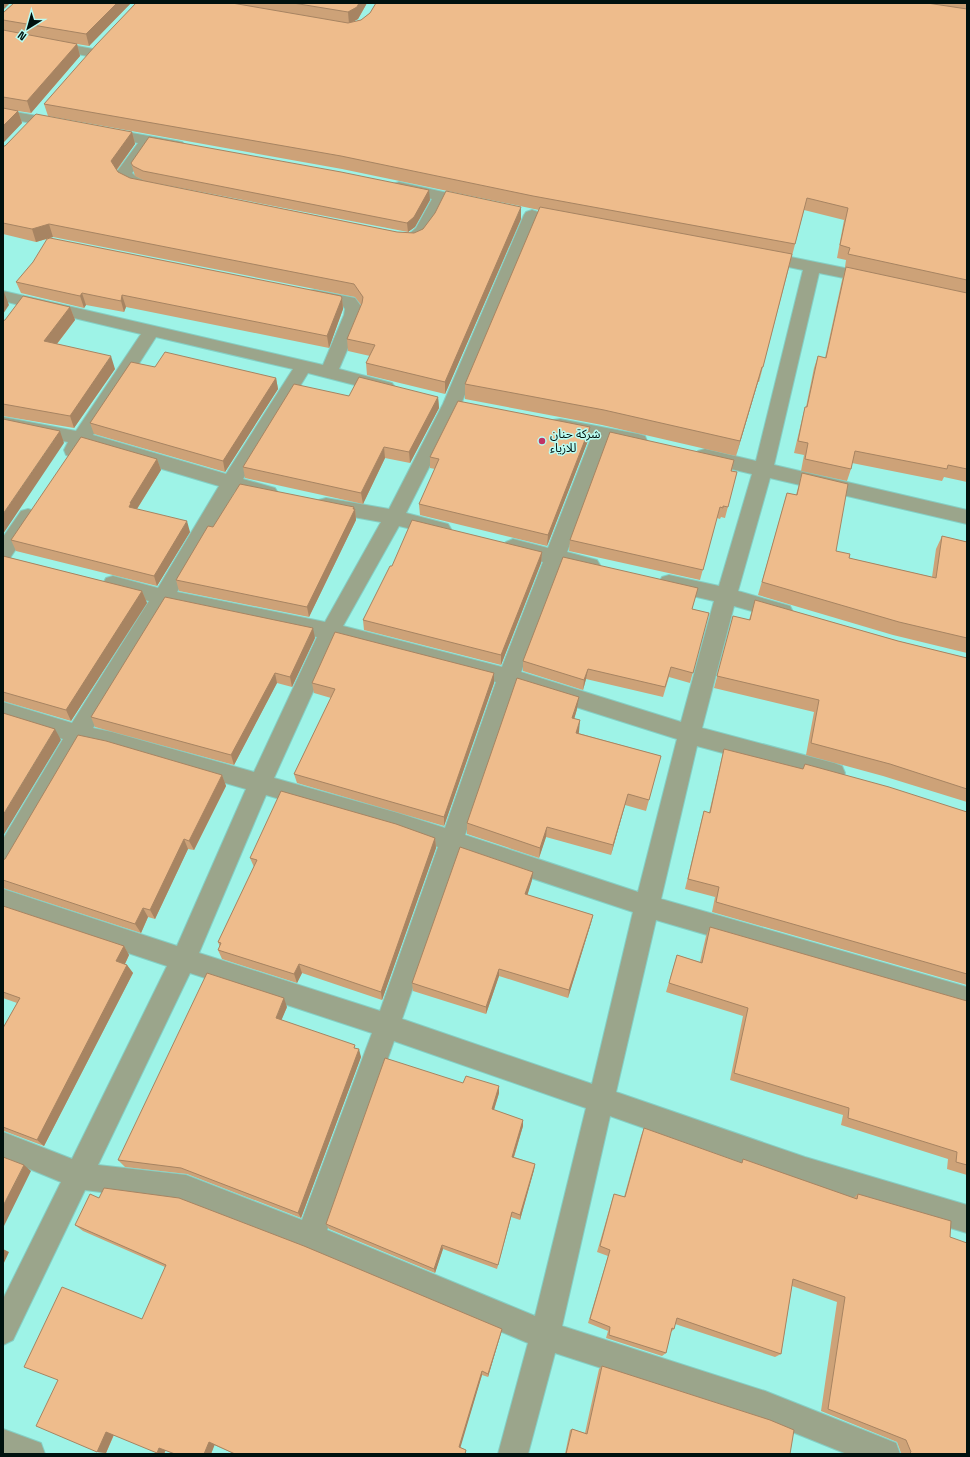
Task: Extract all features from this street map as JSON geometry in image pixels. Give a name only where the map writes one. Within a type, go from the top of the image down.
[{"type":"street","points":[[3,36],[92,53]]},
{"type":"street","points":[[83,64],[103,42]]},
{"type":"street","points":[[3,114],[194,148]]},
{"type":"street","points":[[148,140],[124,172],[128,180],[140,186],[162,190]]},
{"type":"street","points":[[388,185],[486,206]]},
{"type":"street","points":[[390,236],[412,239],[422,232],[441,196]]},
{"type":"street","points":[[3,1330],[184,958],[260,783],[330,631],[394,517],[452,403],[532,215]]},
{"type":"street","points":[[750,254],[890,283]]},
{"type":"street","points":[[513,1454],[546,1335],[647,906],[690,734],[726,596],[763,470],[812,266]]},
{"type":"street","points":[[302,293],[349,302],[354,309],[329,372]]},
{"type":"street","points":[[13,298],[304,366],[406,392]]},
{"type":"street","points":[[64,463],[152,330]]},
{"type":"street","points":[[3,861],[77,734],[163,597],[231,482],[304,366]]},
{"type":"street","points":[[542,421],[656,445]]},
{"type":"street","points":[[3,423],[81,438],[231,482],[252,490],[289,497]]},
{"type":"street","points":[[310,1238],[453,841],[509,677],[602,433]]},
{"type":"street","points":[[686,452],[967,517]]},
{"type":"street","points":[[8,557],[38,502]]},
{"type":"street","points":[[311,502],[394,517],[456,532]]},
{"type":"street","points":[[494,542],[609,569]]},
{"type":"street","points":[[648,578],[726,596],[802,618]]},
{"type":"street","points":[[95,580],[163,597],[330,631],[509,677],[690,734],[854,779]]},
{"type":"street","points":[[3,711],[77,734],[112,741],[398,823],[647,906],[967,999]]},
{"type":"street","points":[[3,900],[184,958],[387,1026],[601,1102],[805,1171],[967,1218]]},
{"type":"street","points":[[3,1146],[79,1176],[186,1189],[546,1335],[765,1406],[885,1454]]},
{"type":"street","points":[[3,1444],[30,1454]]},
{"type":"building","points":[[14,3],[117,3],[86,34],[3,20],[3,13]]},
{"type":"building","points":[[136,3],[232,3],[348,23],[361,20],[370,13],[376,3],[927,3],[967,9],[967,280],[848,254],[850,248],[840,245],[848,208],[807,198],[795,244],[533,196],[341,156],[44,104],[96,45]]},
{"type":"building","points":[[293,3],[359,3],[357,7],[348,12]]},
{"type":"building","points":[[3,30],[77,44],[27,101],[3,97]]},
{"type":"building","points":[[3,108],[18,111],[3,126]]},
{"type":"building","points":[[36,114],[132,132],[111,161],[118,172],[130,178],[397,232],[414,233],[423,229],[435,213],[446,191],[521,207],[445,382],[366,363],[375,345],[347,339],[362,303],[363,297],[354,284],[49,224],[32,229],[3,223],[3,146],[5,146]]},
{"type":"building","points":[[149,137],[341,172],[429,190],[414,217],[407,223],[143,171],[133,166],[131,163]]},
{"type":"building","points":[[540,207],[792,254],[763,367],[740,441],[604,410],[465,384]]},
{"type":"building","points":[[50,238],[341,296],[342,298],[327,336],[122,295],[121,301],[82,293],[80,296],[16,282],[33,262],[47,239]]},
{"type":"building","points":[[846,267],[967,293],[967,469],[948,465],[947,469],[855,451],[851,469],[805,459],[808,443],[798,441],[805,407],[807,407],[818,356],[826,358]]},
{"type":"building","points":[[23,296],[70,307],[44,341],[111,356],[70,416],[3,404],[3,321]]},
{"type":"building","points":[[165,352],[276,378],[223,461],[90,423],[131,362],[155,367]]},
{"type":"building","points":[[359,377],[438,397],[409,452],[384,447],[361,493],[243,467],[294,384],[349,396]]},
{"type":"building","points":[[458,401],[590,427],[548,535],[419,504],[439,459],[430,457]]},
{"type":"building","points":[[3,419],[60,431],[3,514]]},
{"type":"building","points":[[610,432],[734,460],[731,471],[737,472],[728,507],[720,507],[703,570],[570,540]]},
{"type":"building","points":[[81,437],[157,459],[129,507],[187,521],[154,576],[11,540]]},
{"type":"building","points":[[802,473],[848,484],[836,551],[850,554],[849,558],[936,578],[942,536],[967,542],[967,638],[899,622],[762,582],[787,493],[797,495]]},
{"type":"building","points":[[240,484],[354,507],[353,509],[355,509],[307,607],[176,580],[208,526],[213,527]]},
{"type":"building","points":[[412,520],[542,552],[501,655],[363,620],[390,566],[392,566]]},
{"type":"building","points":[[3,556],[142,591],[66,710],[3,692]]},
{"type":"building","points":[[563,557],[698,588],[692,609],[709,613],[693,673],[671,667],[665,687],[588,669],[584,680],[523,661]]},
{"type":"building","points":[[165,597],[313,628],[290,677],[275,673],[231,755],[91,717]]},
{"type":"building","points":[[755,600],[898,641],[967,658],[967,789],[890,764],[811,743],[819,700],[717,676],[733,616],[750,620]]},
{"type":"building","points":[[335,632],[494,673],[444,817],[294,774],[335,689],[312,683]]},
{"type":"building","points":[[517,678],[579,697],[572,718],[580,720],[576,733],[661,756],[649,800],[628,794],[613,845],[547,827],[540,848],[467,823]]},
{"type":"building","points":[[3,713],[55,729],[3,815]]},
{"type":"building","points":[[78,735],[106,741],[222,775],[189,841],[184,839],[150,910],[143,908],[135,924],[3,880],[3,860],[5,859]]},
{"type":"building","points":[[724,749],[803,769],[805,764],[889,787],[967,812],[967,974],[716,902],[719,887],[688,879],[704,811],[710,813]]},
{"type":"building","points":[[281,791],[396,824],[435,838],[381,992],[299,964],[294,974],[218,950],[221,943],[218,942],[257,860],[250,858]]},
{"type":"building","points":[[460,847],[533,872],[525,894],[593,915],[569,990],[499,969],[486,1007],[412,983]]},
{"type":"building","points":[[3,906],[124,946],[116,961],[127,965],[37,1140],[3,1127],[3,1028],[20,998],[3,992]]},
{"type":"building","points":[[710,927],[967,1001],[967,1165],[956,1162],[957,1152],[848,1118],[849,1108],[734,1073],[748,1008],[669,983],[677,955],[702,963]]},
{"type":"building","points":[[207,973],[284,998],[276,1018],[355,1045],[354,1048],[359,1049],[298,1213],[181,1168],[118,1160]]},
{"type":"building","points":[[385,1058],[463,1083],[466,1076],[499,1086],[492,1109],[523,1120],[512,1157],[535,1164],[520,1215],[512,1212],[498,1265],[442,1245],[434,1269],[326,1224]]},
{"type":"building","points":[[644,1128],[742,1163],[743,1159],[857,1199],[858,1194],[951,1221],[950,1237],[967,1243],[967,1454],[909,1454],[911,1452],[906,1440],[828,1409],[845,1297],[793,1279],[781,1354],[677,1318],[674,1329],[672,1328],[666,1353],[609,1335],[610,1327],[590,1319],[610,1250],[600,1246],[614,1194],[625,1197]]},
{"type":"building","points":[[3,1157],[24,1165],[3,1206]]},
{"type":"building","points":[[104,1188],[179,1198],[304,1246],[502,1329],[488,1374],[482,1371],[459,1447],[466,1450],[465,1454],[235,1454],[209,1442],[204,1454],[175,1454],[159,1448],[157,1453],[106,1432],[97,1452],[36,1426],[58,1380],[24,1367],[62,1287],[142,1319],[166,1265],[75,1225],[90,1194],[99,1198]]},
{"type":"building","points":[[602,1366],[770,1420],[794,1430],[790,1454],[566,1454],[572,1429],[587,1434]]},
{"type":"place","name":"شركة حنان للازياء","points":[[542,441]]}]
